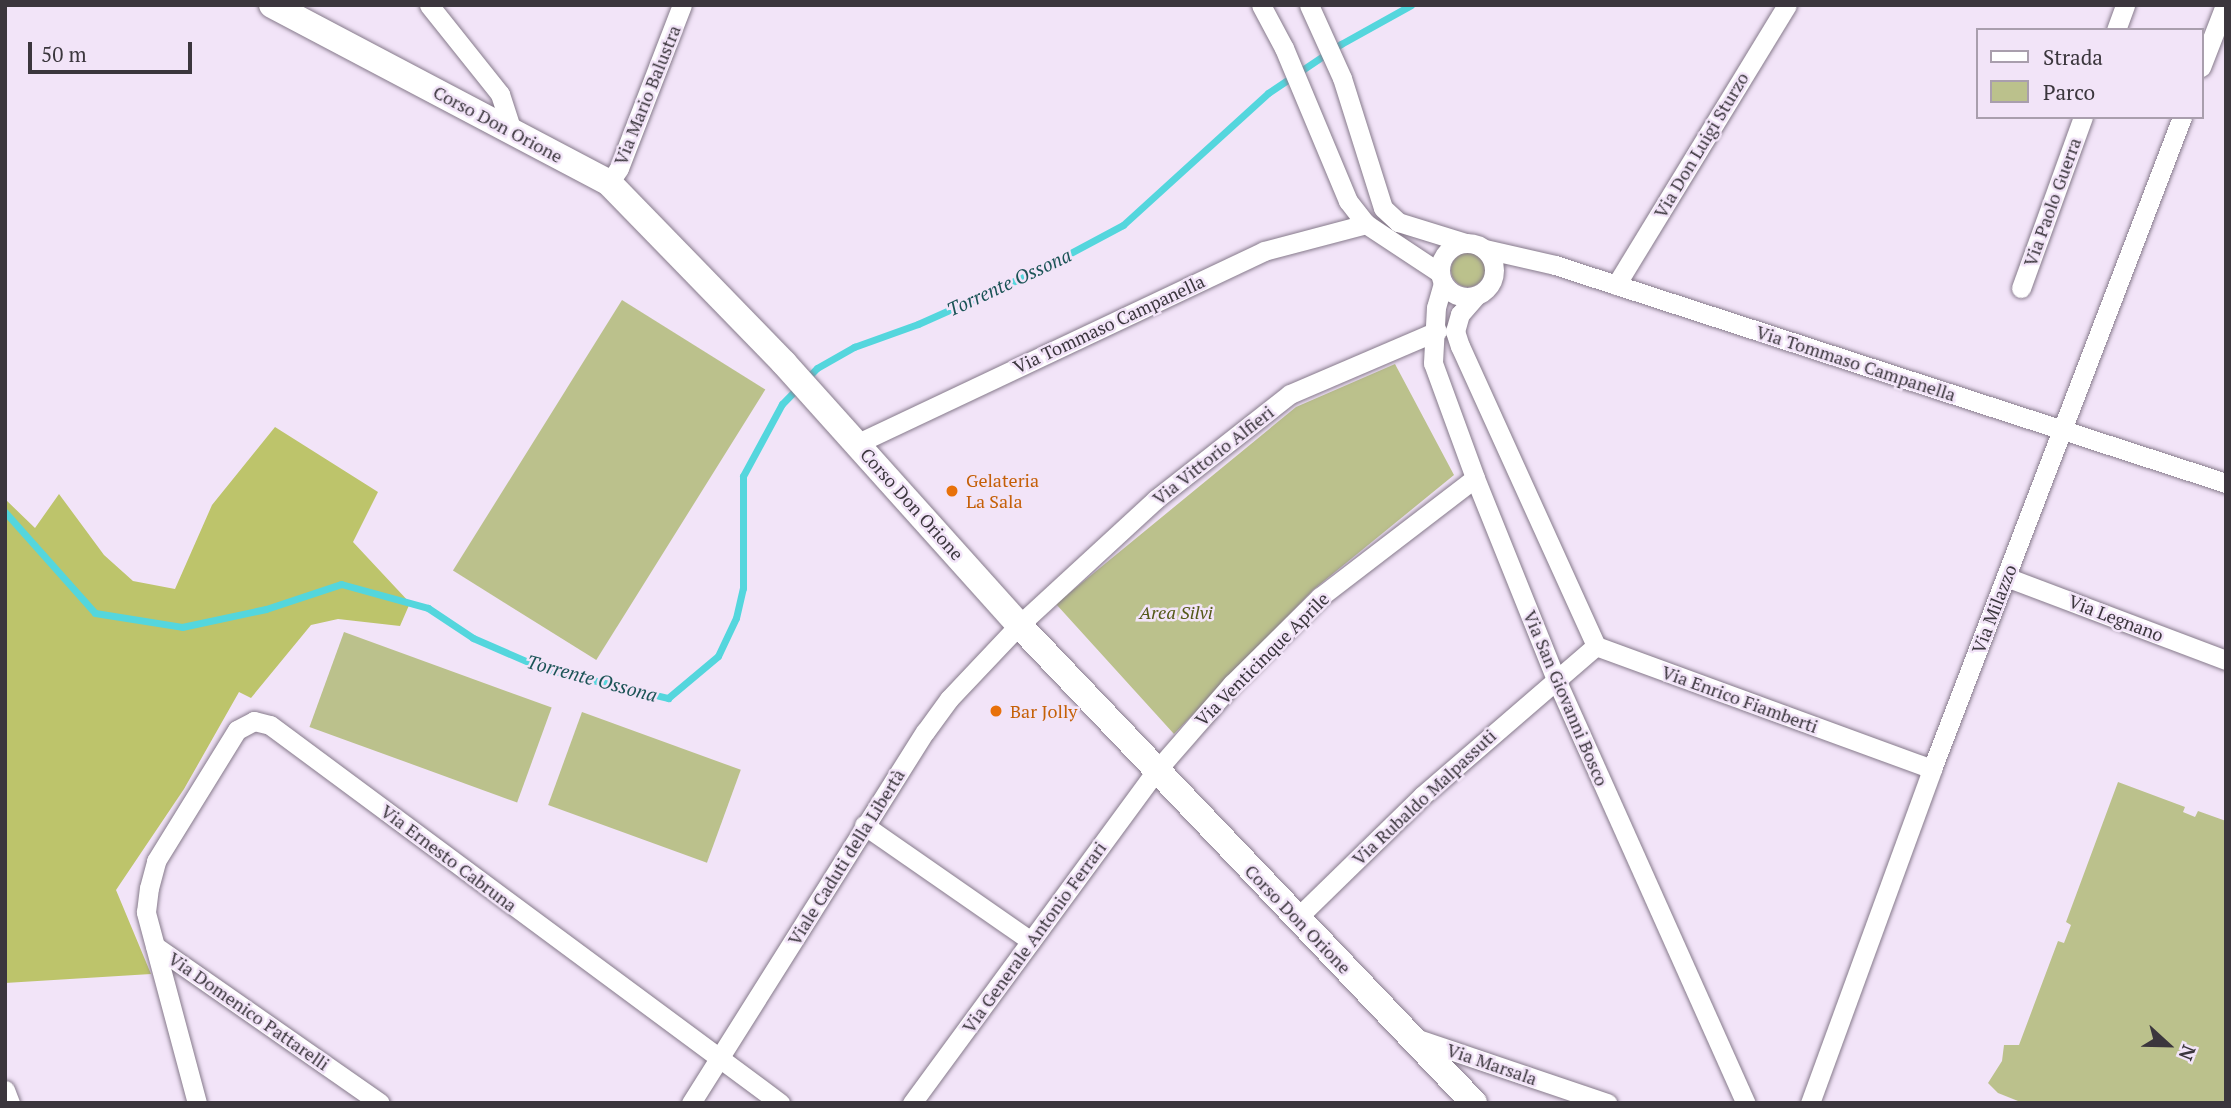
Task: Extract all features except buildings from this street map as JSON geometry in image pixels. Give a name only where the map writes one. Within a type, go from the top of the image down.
[{"type":"street","name":"Corso Don Orione","points":[[272,5],[609,183],[784,363],[1019,625],[1156,771],[1296,919],[1418,1039],[1474,1103]]},
{"type":"street","points":[[429,5],[500,94],[512,130]]},
{"type":"street","name":"Via Mario Balustra","points":[[609,183],[619,168],[682,5]]},
{"type":"street","points":[[1261,5],[1284,48],[1348,201],[1366,224],[1442,278],[1451,292],[1475,297]]},
{"type":"street","name":"Via Tommaso Campanella","points":[[1309,5],[1342,78],[1383,208],[1398,222],[1475,246],[1504,250],[1616,285],[2226,483]]},
{"type":"street","name":"Via Don Luigi Sturzo","points":[[1616,285],[1787,5]]},
{"type":"street","points":[[2117,28],[2125,5]]},
{"type":"street","points":[[2203,62],[2225,5]]},
{"type":"street","name":"Via Paolo Guerra","points":[[2021,288],[2082,119]]},
{"type":"street","name":"Via Milazzo","points":[[1810,1103],[1932,769],[2181,119]]},
{"type":"street","name":"Via Tommaso Campanella","points":[[858,443],[1264,251],[1366,224]]},
{"type":"street","points":[[1442,278],[1447,252],[1475,246],[1493,261],[1494,275],[1488,289],[1475,297],[1458,323],[1460,346],[1596,646],[1555,677]]},
{"type":"street","name":"Via San Giovanni Bosco","points":[[1442,278],[1436,307],[1437,331],[1433,363],[1475,478],[1555,677],[1745,1103]]},
{"type":"street","name":"Via Vittorio Alfieri","points":[[1019,625],[1156,499],[1290,394],[1437,331]]},
{"type":"street","name":"Via Venticinque Aprile","points":[[1156,771],[1232,684],[1320,597],[1475,478]]},
{"type":"street","name":"Via Legnano","points":[[2006,577],[2226,660]]},
{"type":"street","name":"Viale Caduti della Libertà","points":[[691,1103],[864,825],[949,699],[1019,625]]},
{"type":"street","name":"Via Enrico Fiamberti","points":[[1596,646],[1932,769]]},
{"type":"street","name":"Via Rubaldo Malpassuti","points":[[1296,919],[1422,796],[1555,677]]},
{"type":"street","name":"Via Ernesto Cabruna","points":[[156,861],[237,730],[254,722],[270,725],[780,1103]]},
{"type":"street","name":"Via Generale Antonio Ferrari","points":[[912,1103],[1156,771]]},
{"type":"street","points":[[864,825],[1031,941]]},
{"type":"street","name":"Via Domenico Pattarelli","points":[[156,861],[146,912],[155,946],[380,1103]]},
{"type":"street","points":[[155,946],[197,1103]]},
{"type":"street","name":"Via Marsala","points":[[1418,1039],[1607,1103]]},
{"type":"street","points":[[5,1090],[10,1103]]},
{"type":"green space","points":[[1468,253],[1480,258],[1485,270],[1480,282],[1468,287],[1456,282],[1451,270],[1456,258]]},
{"type":"green space","points":[[622,300],[765,390],[596,660],[453,571]]},
{"type":"green space","name":"Area Silvi","points":[[1395,364],[1454,475],[1313,590],[1174,734],[1056,604],[1296,407]]},
{"type":"green space","points":[[275,427],[378,492],[353,542],[410,603],[400,626],[338,619],[311,625],[251,698],[239,692],[184,789],[116,890],[151,974],[5,983],[5,499],[35,528],[59,494],[104,555],[133,581],[175,589],[212,505]]},
{"type":"green space","points":[[344,632],[552,708],[517,802],[309,727]]},
{"type":"green space","points":[[582,712],[741,770],[707,863],[548,805]]},
{"type":"green space","points":[[2118,782],[2185,807],[2183,812],[2195,817],[2198,811],[2226,821],[2226,1103],[2023,1103],[1998,1093],[1988,1083],[2002,1061],[2004,1045],[2019,1045],[2058,941],[2064,943],[2071,925],[2066,922]]},
{"type":"waterway","name":"Torrente Ossona","points":[[5,512],[95,613],[182,627],[266,609],[341,584],[428,608],[473,638],[542,668],[668,698],[718,656],[736,618],[743,588],[743,476],[782,404],[817,368],[854,347],[918,324],[1035,272],[1123,225],[1268,93],[1341,44],[1411,5]]},
{"type":"place","name":"Gelateria La Sala","points":[[952,491]]},
{"type":"place","name":"Bar Jolly","points":[[996,711]]}]
